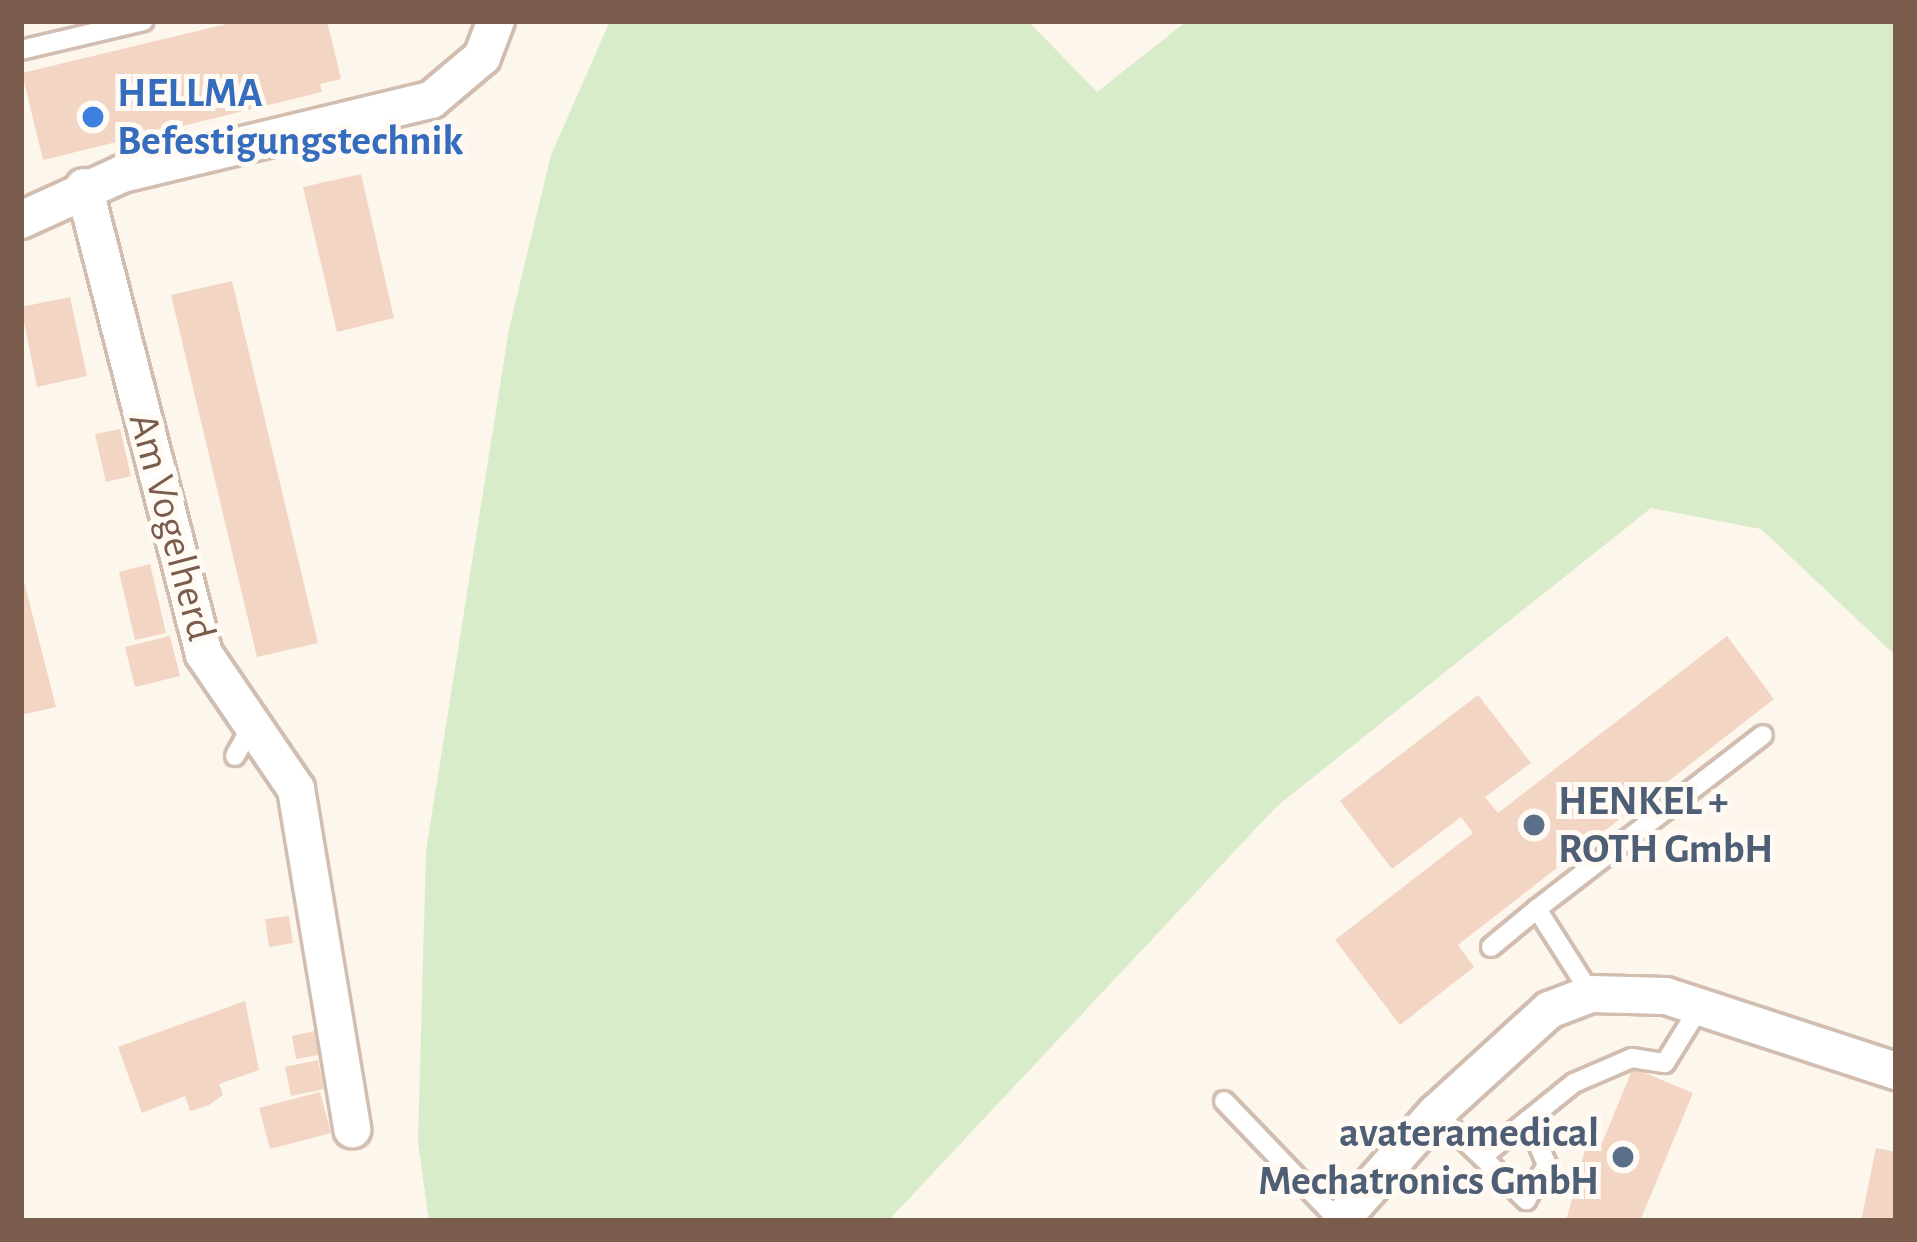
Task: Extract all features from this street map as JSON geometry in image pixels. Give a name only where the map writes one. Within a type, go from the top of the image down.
[{"type":"street","points":[[21,220],[84,187],[431,100],[482,57],[496,21]]},
{"type":"street","name":"Am Vogelherd","points":[[84,187],[204,654],[285,766],[305,826],[352,1129]]},
{"type":"street","points":[[1339,1221],[1436,1113],[1550,1010],[1591,994],[1666,996],[1894,1066]]},
{"type":"lane","points":[[21,50],[144,21]]},
{"type":"lane","points":[[235,755],[254,722]]},
{"type":"lane","points":[[1491,947],[1763,735]]},
{"type":"lane","points":[[1538,909],[1591,994]]},
{"type":"lane","points":[[1482,1157],[1606,1066],[1632,1058],[1664,1063],[1699,1008]]},
{"type":"lane","points":[[1224,1101],[1339,1221]]},
{"type":"lane","points":[[1436,1113],[1526,1200],[1547,1165],[1528,1120]]},
{"type":"green space","points":[[610,21],[1028,21],[1097,92],[1187,21],[1896,21],[1896,656],[1761,529],[1651,508],[1277,806],[888,1221],[429,1221],[418,1142],[426,851],[509,329],[551,155]]},
{"type":"building","points":[[239,21],[327,21],[341,79],[320,84],[322,92],[43,160],[22,73]]},
{"type":"building","points":[[361,174],[394,318],[337,332],[303,187]]},
{"type":"building","points":[[232,281],[318,643],[257,657],[171,295]]},
{"type":"building","points":[[70,297],[87,376],[37,387],[21,307]]},
{"type":"building","points":[[120,429],[131,476],[106,482],[95,434]]},
{"type":"building","points":[[150,564],[166,633],[135,640],[119,572]]},
{"type":"building","points":[[21,570],[56,707],[21,715]]},
{"type":"building","points":[[170,636],[180,676],[135,687],[125,647]]},
{"type":"building","name":"HENKEL + ROTH GmbH","points":[[1727,636],[1774,699],[1458,945],[1474,967],[1400,1025],[1335,940],[1473,833],[1461,817],[1392,869],[1340,801],[1478,695],[1531,763],[1485,797],[1498,813]]},
{"type":"building","points":[[289,916],[293,943],[269,947],[265,919]]},
{"type":"building","points":[[245,1001],[259,1070],[219,1084],[223,1095],[209,1105],[190,1111],[185,1096],[142,1113],[118,1047]]},
{"type":"building","points":[[315,1031],[319,1055],[296,1059],[292,1036]]},
{"type":"building","points":[[318,1060],[324,1089],[291,1096],[285,1067]]},
{"type":"building","name":"avateramedical Mechatronics GmbH","points":[[1633,1068],[1693,1093],[1640,1221],[1566,1221],[1588,1138],[1602,1143]]},
{"type":"building","points":[[320,1092],[331,1133],[270,1149],[259,1108]]},
{"type":"building","points":[[1876,1148],[1896,1152],[1896,1221],[1861,1221]]},
{"type":"place","name":"HELLMA Befestigungstechnik","points":[[93,117]]},
{"type":"place","name":"HENKEL + ROTH GmbH","points":[[1534,825]]},
{"type":"place","name":"avateramedical Mechatronics GmbH","points":[[1623,1157]]}]
